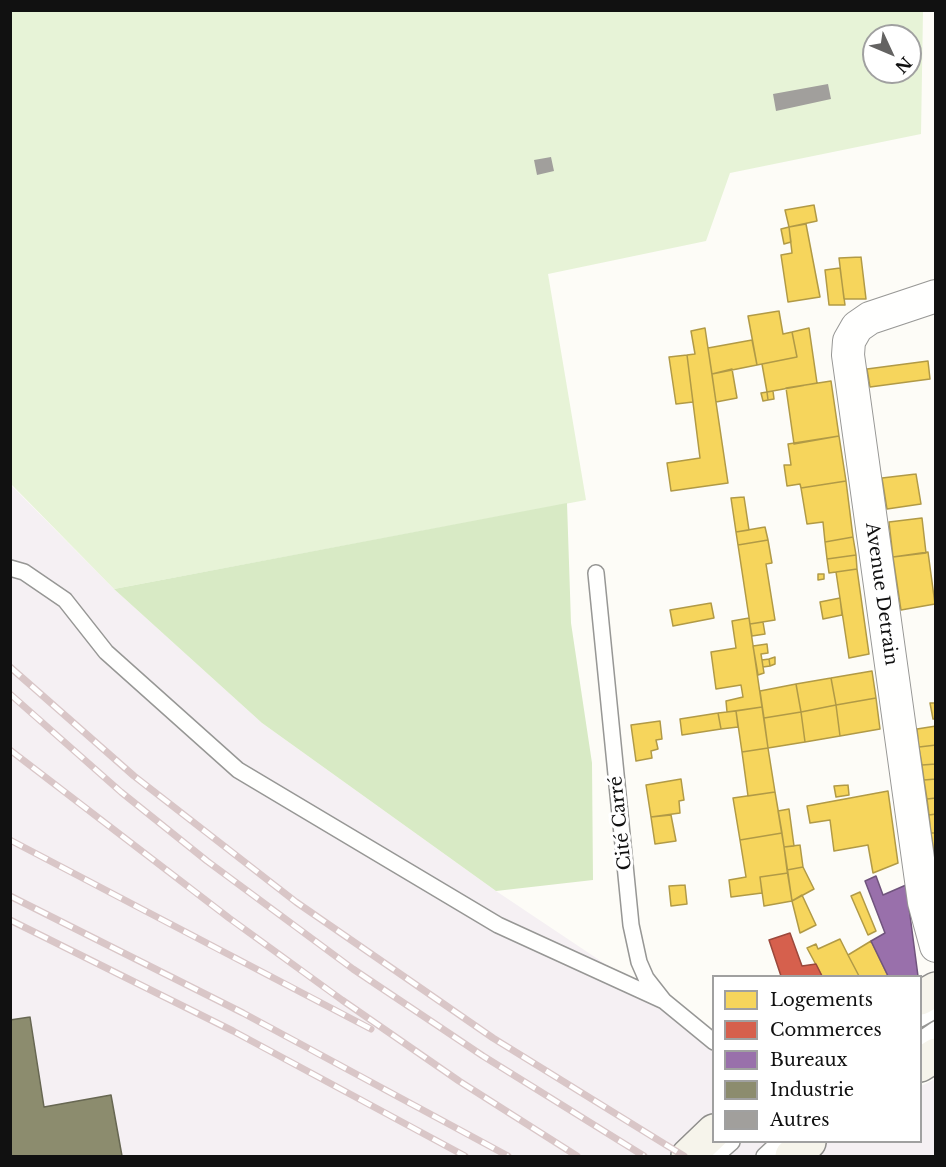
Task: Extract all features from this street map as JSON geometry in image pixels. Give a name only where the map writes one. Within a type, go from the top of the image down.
[{"type":"main road","points":[[922,997],[936,989]]},
{"type":"main road","points":[[922,1064],[936,1055]]},
{"type":"main road","points":[[688,1156],[712,1133]]},
{"type":"street","name":"Avenue Detrain","points":[[936,296],[870,318],[853,334],[849,341],[848,356],[924,902],[936,946]]},
{"type":"lane","points":[[10,568],[24,572],[64,600],[106,652],[238,770],[498,925],[664,1001]]},
{"type":"lane","name":"Cité Carré","points":[[596,573],[631,925],[639,962],[646,978],[664,1001],[712,1040]]},
{"type":"lane","points":[[922,1018],[936,1010]]},
{"type":"lane","points":[[922,1039],[936,1029]]},
{"type":"lane","points":[[716,1156],[731,1143]]},
{"type":"lane","points":[[764,1156],[795,1148]]},
{"type":"shaded area","points":[[10,484],[114,589],[262,723],[496,891],[712,1035],[712,1143],[922,1143],[922,1086],[935,1079],[935,1156],[11,1156]]},
{"type":"green space","points":[[10,11],[923,11],[922,72],[922,24],[862,24],[862,84],[922,84],[921,134],[730,173],[706,241],[548,274],[586,500],[114,589],[11,484]]},
{"type":"green space","points":[[567,503],[571,623],[592,763],[593,880],[496,891],[262,723],[114,589]]},
{"type":"building: Logements","points":[[814,205],[817,221],[789,227],[785,210]]},
{"type":"building: Logements","points":[[806,224],[820,297],[788,302],[781,255],[792,253],[789,227]]},
{"type":"building: Logements","points":[[789,227],[791,242],[784,244],[781,229]]},
{"type":"building: Logements","points":[[861,257],[866,299],[844,299],[839,258]]},
{"type":"building: Logements","points":[[840,268],[845,305],[829,305],[825,270]]},
{"type":"building: Logements","points":[[779,311],[783,334],[792,332],[797,357],[757,365],[748,316]]},
{"type":"building: Logements","points":[[705,328],[728,483],[671,491],[667,463],[700,458],[687,355],[695,354],[691,331]]},
{"type":"building: Logements","points":[[809,328],[817,383],[767,392],[762,364],[797,357],[792,332]]},
{"type":"building: Logements","points":[[752,340],[757,365],[712,374],[708,348]]},
{"type":"building: Logements","points":[[687,355],[693,402],[676,404],[669,357]]},
{"type":"building: Logements","points":[[928,361],[930,379],[870,387],[867,369]]},
{"type":"building: Logements","points":[[732,369],[737,398],[716,402],[712,374]]},
{"type":"building: Logements","points":[[831,381],[839,436],[794,444],[786,388]]},
{"type":"building: Logements","points":[[773,391],[774,399],[768,400],[767,392]]},
{"type":"building: Logements","points":[[767,392],[768,400],[763,401],[761,393]]},
{"type":"building: Logements","points":[[839,436],[846,481],[801,488],[800,484],[787,486],[784,465],[791,465],[788,444]]},
{"type":"building: Logements","points":[[916,474],[921,504],[887,509],[882,478]]},
{"type":"building: Logements","points":[[846,481],[853,537],[825,542],[823,522],[807,524],[801,488]]},
{"type":"building: Logements","points":[[744,497],[749,530],[736,532],[731,498]]},
{"type":"building: Logements","points":[[922,518],[926,553],[893,557],[889,522]]},
{"type":"building: Logements","points":[[765,527],[768,540],[738,545],[736,532]]},
{"type":"building: Logements","points":[[853,537],[856,555],[827,559],[825,542]]},
{"type":"building: Logements","points":[[768,540],[772,563],[766,564],[775,620],[750,624],[738,545]]},
{"type":"building: Logements","points":[[928,552],[935,604],[901,610],[893,557]]},
{"type":"building: Logements","points":[[856,555],[857,569],[829,573],[827,559]]},
{"type":"building: Logements","points":[[857,569],[869,654],[849,658],[836,572]]},
{"type":"building: Logements","points":[[818,574],[824,574],[824,579],[818,580]]},
{"type":"building: Logements","points":[[840,598],[842,615],[823,619],[820,602]]},
{"type":"building: Logements","points":[[711,603],[714,618],[673,626],[670,610]]},
{"type":"building: Logements","points":[[749,618],[762,707],[727,712],[726,701],[743,697],[741,685],[716,689],[711,652],[736,648],[732,621]]},
{"type":"building: Logements","points":[[763,622],[765,634],[752,636],[750,624]]},
{"type":"building: Logements","points":[[767,644],[768,653],[761,654],[764,673],[758,675],[753,646]]},
{"type":"building: Logements","points":[[775,657],[775,664],[770,666],[769,659]]},
{"type":"building: Logements","points":[[769,659],[770,666],[763,667],[762,660]]},
{"type":"building: Logements","points":[[872,671],[876,698],[836,705],[831,678]]},
{"type":"building: Logements","points":[[831,678],[836,705],[801,712],[796,684]]},
{"type":"building: Logements","points":[[796,684],[801,712],[764,718],[760,691]]},
{"type":"building: Logements","points":[[876,698],[880,729],[840,736],[836,705]]},
{"type":"building: Logements","points":[[930,703],[936,703],[936,719],[933,719]]},
{"type":"building: Logements","points":[[836,705],[840,736],[805,742],[801,712]]},
{"type":"building: Logements","points":[[762,707],[768,748],[742,752],[736,711]]},
{"type":"building: Logements","points":[[736,711],[738,727],[721,729],[718,713]]},
{"type":"building: Logements","points":[[801,712],[805,742],[768,748],[764,718]]},
{"type":"building: Logements","points":[[718,713],[721,729],[682,735],[680,719]]},
{"type":"building: Logements","points":[[660,721],[662,739],[656,740],[658,749],[651,751],[652,758],[636,761],[631,725]]},
{"type":"building: Logements","points":[[936,726],[936,745],[919,747],[917,729]]},
{"type":"building: Logements","points":[[936,745],[936,764],[922,765],[919,747]]},
{"type":"building: Logements","points":[[768,748],[775,792],[748,796],[742,752]]},
{"type":"building: Logements","points":[[936,764],[936,779],[924,780],[922,765]]},
{"type":"building: Logements","points":[[681,779],[684,800],[679,801],[680,813],[651,817],[646,785]]},
{"type":"building: Logements","points":[[936,779],[936,798],[927,799],[924,780]]},
{"type":"building: Logements","points":[[848,785],[849,795],[836,797],[834,786]]},
{"type":"building: Logements","points":[[888,791],[898,863],[873,873],[868,845],[834,851],[830,820],[810,823],[807,806]]},
{"type":"building: Logements","points":[[775,792],[782,833],[740,840],[733,798]]},
{"type":"building: Logements","points":[[936,798],[936,814],[929,815],[927,799]]},
{"type":"building: Logements","points":[[789,809],[794,846],[784,847],[778,811]]},
{"type":"building: Logements","points":[[936,814],[936,833],[931,833],[929,815]]},
{"type":"building: Logements","points":[[671,815],[676,841],[655,844],[651,817]]},
{"type":"building: Logements","points":[[782,833],[788,873],[760,877],[762,893],[731,897],[729,880],[746,877],[740,840]]},
{"type":"building: Logements","points":[[931,833],[936,833],[936,852],[934,852]]},
{"type":"building: Logements","points":[[800,845],[803,867],[787,870],[784,847]]},
{"type":"building: Logements","points":[[803,867],[814,889],[792,901],[787,870]]},
{"type":"building: Logements","points":[[788,873],[792,901],[764,906],[760,877]]},
{"type":"building: Logements","points":[[685,885],[687,904],[671,906],[669,886]]},
{"type":"building: Logements","points":[[860,892],[876,931],[868,935],[851,896]]},
{"type":"building: Logements","points":[[802,895],[816,925],[800,933],[792,901]]},
{"type":"building: Logements","points":[[840,939],[858,975],[821,975],[807,948],[816,944],[818,949]]},
{"type":"building: Logements","points":[[871,941],[888,975],[858,975],[848,955]]},
{"type":"building: Commerces","points":[[790,933],[802,966],[816,964],[822,975],[781,975],[769,940]]},
{"type":"building: Bureaux","points":[[876,876],[883,895],[906,885],[918,975],[888,975],[871,941],[885,933],[865,881]]},
{"type":"building: Industrie","points":[[30,1017],[44,1107],[111,1095],[122,1156],[10,1156],[10,1020]]},
{"type":"building: Autres","points":[[828,84],[831,99],[776,111],[773,94]]},
{"type":"building: Autres","points":[[551,157],[554,171],[537,175],[534,160]]},
{"type":"railway","points":[[10,667],[134,776],[296,902],[493,1038],[684,1156]]},
{"type":"railway","points":[[10,694],[121,792],[207,861],[353,969],[483,1056],[644,1156]]},
{"type":"railway","points":[[10,750],[229,918],[342,1000],[459,1081],[577,1156]]},
{"type":"railway","points":[[10,840],[371,1029]]},
{"type":"railway","points":[[10,896],[243,1013],[508,1156]]},
{"type":"railway","points":[[10,920],[233,1031],[465,1156]]}]
